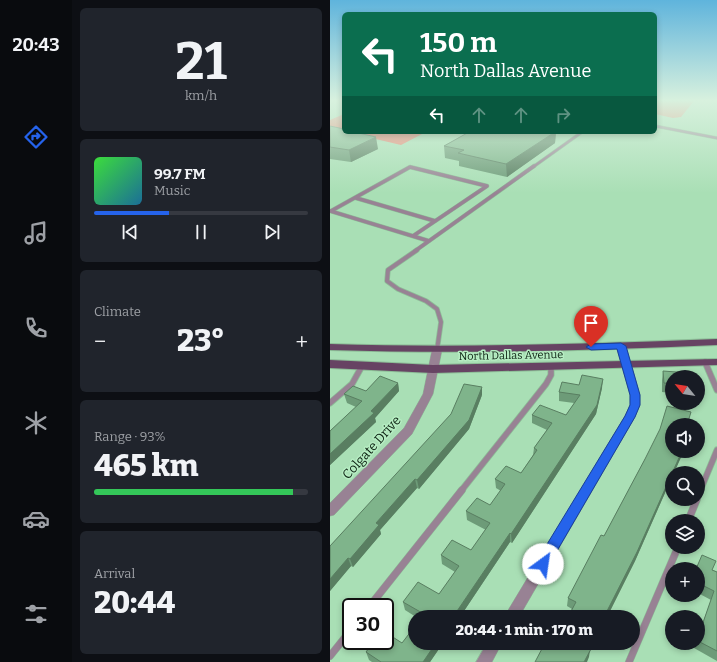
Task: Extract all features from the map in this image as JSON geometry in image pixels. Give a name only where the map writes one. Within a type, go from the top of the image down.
[{"type":"main road","name":"North Dallas Avenue","points":[[330,347],[437,350],[621,346],[717,342]]},
{"type":"main road","name":"North Dallas Avenue","points":[[330,364],[433,369],[717,362]]},
{"type":"street","points":[[515,610],[630,417],[635,405],[635,395],[621,346]]},
{"type":"street","name":"Colgate Drive","points":[[330,511],[408,431],[428,394],[437,350]]},
{"type":"street","points":[[484,662],[491,650]]},
{"type":"lane","points":[[685,132],[717,138]]},
{"type":"lane","points":[[437,350],[441,321],[437,310],[432,305],[420,298],[399,290],[387,281],[388,270],[579,134]]},
{"type":"lane","points":[[404,168],[410,167],[487,186],[413,236]]},
{"type":"lane","points":[[331,211],[410,167]]},
{"type":"lane","points":[[356,198],[435,221]]},
{"type":"lane","points":[[331,211],[429,241]]},
{"type":"lane","points":[[705,362],[717,390]]},
{"type":"lane","points":[[330,403],[352,384],[362,366]]},
{"type":"lane","points":[[376,598],[546,384],[551,376],[551,367]]},
{"type":"lane","points":[[705,479],[717,450]]},
{"type":"lane","points":[[628,662],[675,554]]},
{"type":"lane","points":[[330,656],[342,641]]},
{"type":"shaded area","points":[[354,134],[422,134],[401,145]]},
{"type":"building","points":[[330,132],[342,132],[342,134],[363,134],[376,137],[349,150],[330,147]]},
{"type":"building","points":[[465,134],[552,134],[506,164],[458,153],[464,150],[444,146]]},
{"type":"building","points":[[663,371],[665,371],[664,383]]},
{"type":"building","points":[[582,375],[603,379],[597,405],[511,534],[510,533],[458,610],[417,610],[403,602],[418,582],[439,594],[459,566],[441,555],[452,540],[471,550],[490,523],[466,511],[477,498],[490,505],[505,484],[495,479],[506,466],[521,473],[537,450],[534,448],[552,423],[532,415],[540,405],[566,415],[580,395],[559,392],[562,382],[579,385]]},
{"type":"building","points":[[380,376],[398,383],[371,411],[374,413],[330,454],[330,431],[362,401],[344,394],[353,386],[366,391]]},
{"type":"building","points":[[464,384],[482,387],[469,420],[417,480],[415,479],[376,523],[379,525],[350,559],[348,558],[330,579],[330,546],[451,414]]},
{"type":"building","points":[[666,410],[683,410],[691,412],[689,418],[665,418],[665,458],[679,458],[675,466],[665,466],[665,489],[637,552],[608,610],[572,610],[576,602],[568,598],[601,535],[604,536],[660,429]]},
{"type":"building","points":[[702,555],[716,561],[712,570],[717,572],[717,651],[705,645],[705,617],[714,591],[705,586],[705,562],[699,562]]},
{"type":"building","points":[[408,635],[408,650],[431,650],[423,662],[381,662],[366,652],[367,650],[394,650],[394,638],[402,643]]},
{"type":"building","points":[[541,650],[590,650],[584,662],[535,662]]},
{"type":"route","points":[[543,564],[630,417],[635,405],[635,395],[621,346],[591,347]]}]
